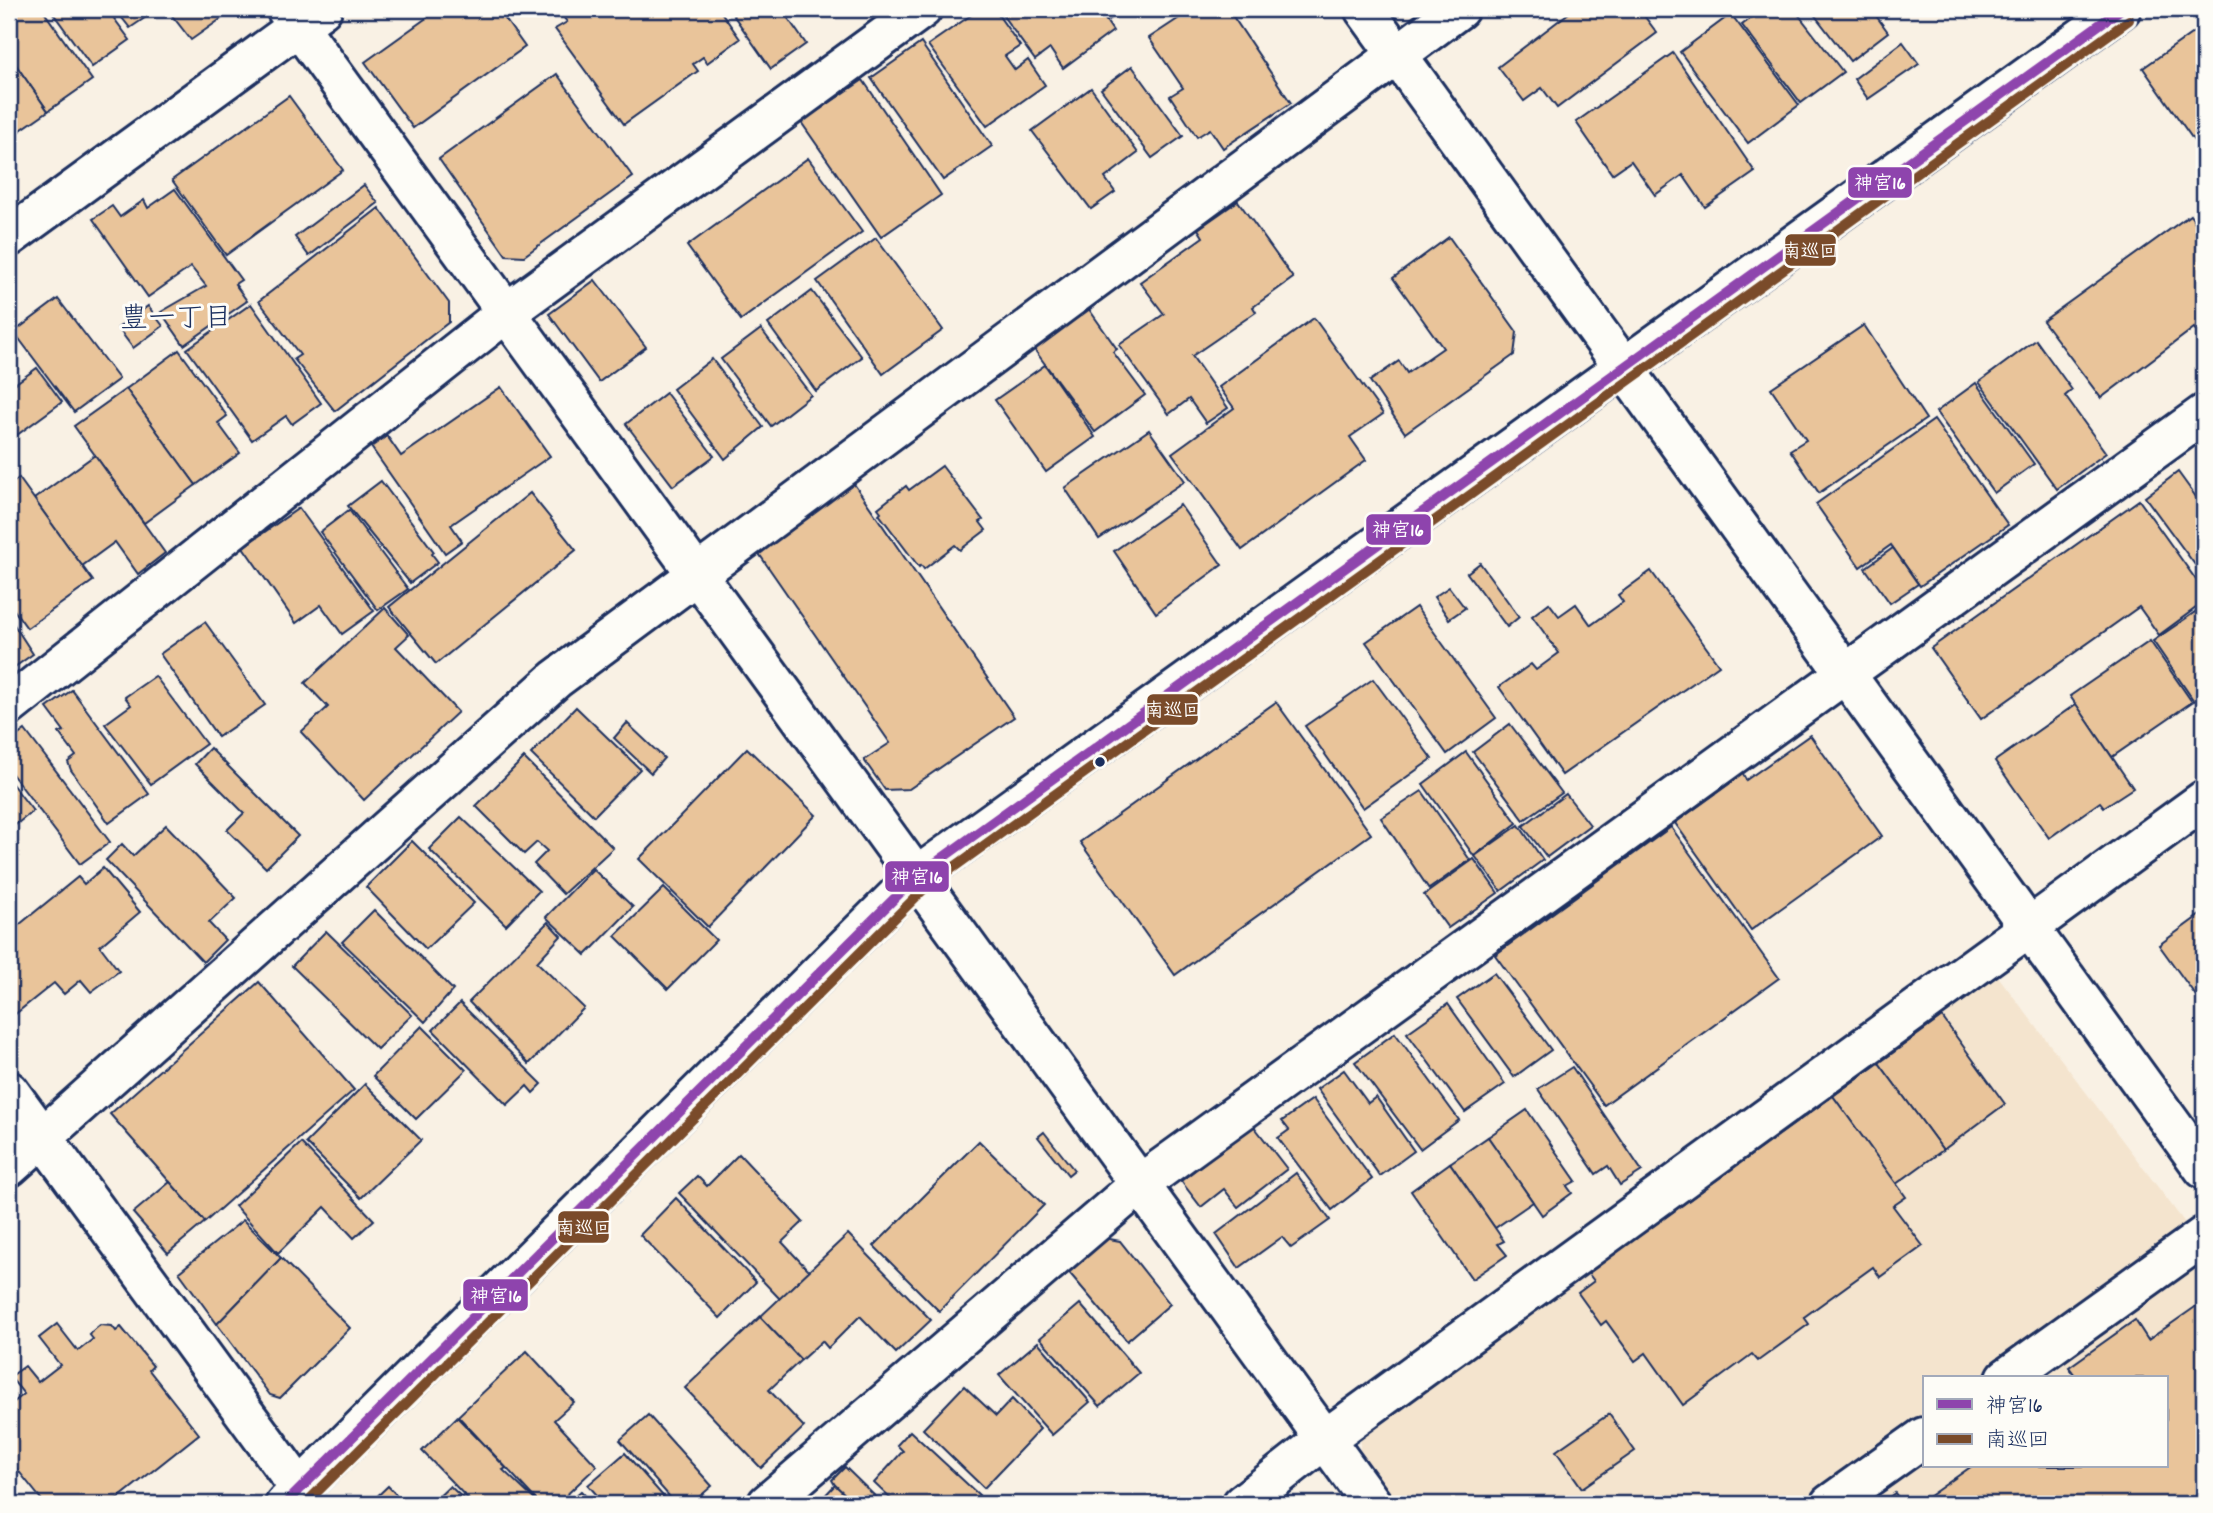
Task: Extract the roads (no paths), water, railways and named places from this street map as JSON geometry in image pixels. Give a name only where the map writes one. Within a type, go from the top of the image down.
[{"type":"street","points":[[9,706],[507,313],[922,9]]},
{"type":"street","points":[[1364,9],[2204,1169]]},
{"type":"street","points":[[9,1167],[44,1139],[556,678],[1459,9]]},
{"type":"street","points":[[9,1091],[292,1497],[916,877],[2121,9]]},
{"type":"street","points":[[9,237],[302,14],[507,313],[1372,1504]]},
{"type":"street","points":[[767,1504],[1140,1184],[2204,414]]},
{"type":"street","points":[[1242,1504],[1325,1439],[2204,800]]},
{"type":"street","points":[[2009,1376],[2204,1236]]},
{"type":"street","points":[[1830,1504],[1923,1438]]},
{"type":"district","name":"豊一丁目","points":[[176,321]]}]
